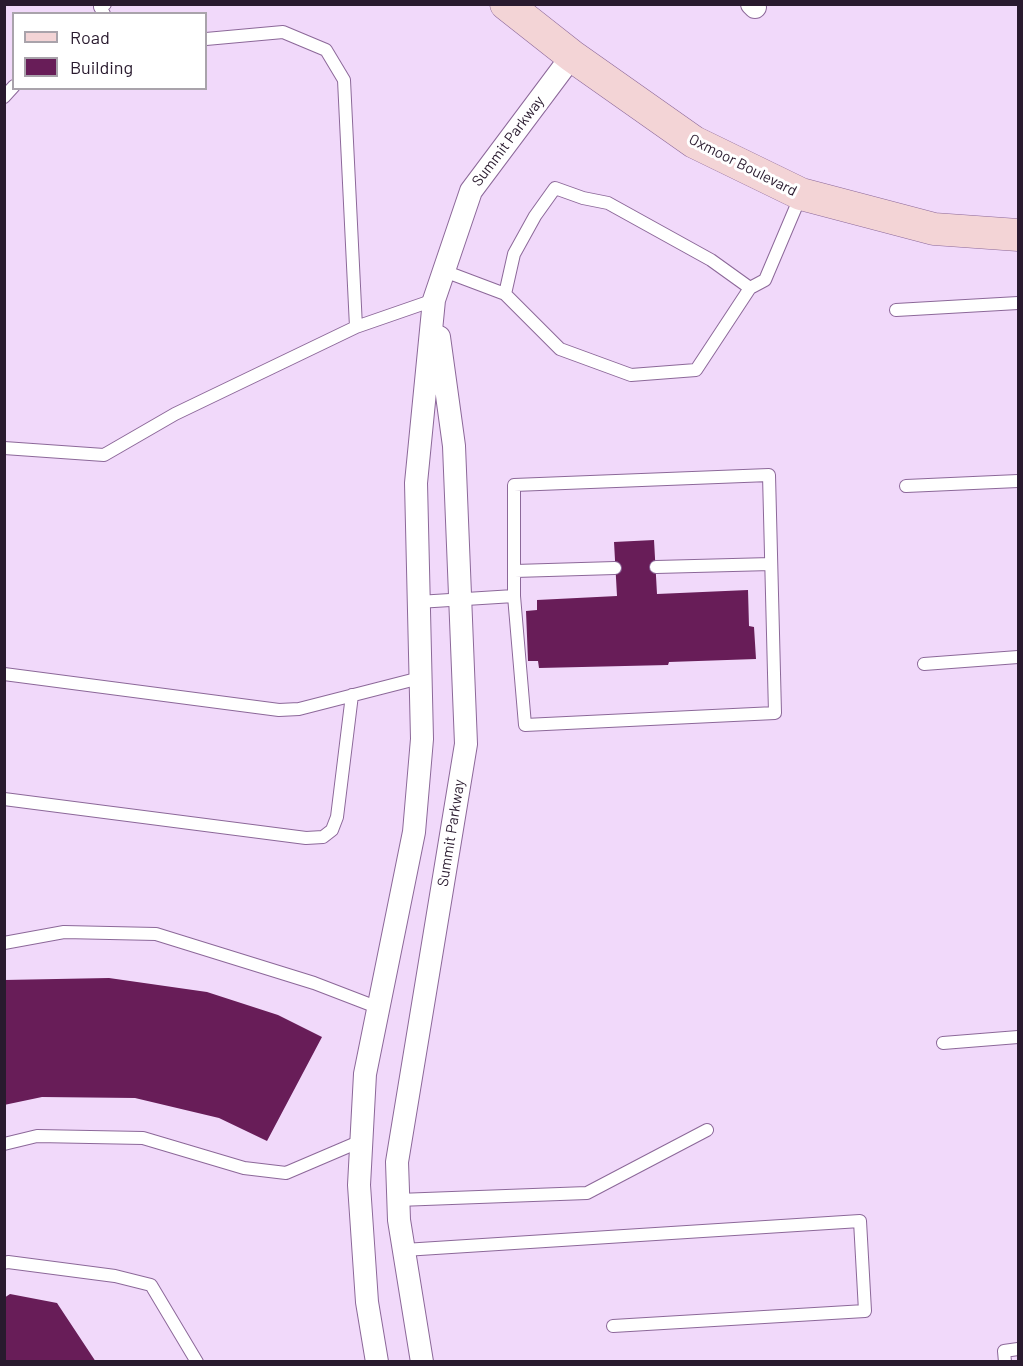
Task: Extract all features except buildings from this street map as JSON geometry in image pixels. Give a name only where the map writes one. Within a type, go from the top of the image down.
[{"type":"main road","name":"Oxmoor Boulevard","points":[[506,4],[572,56],[694,142],[801,194],[934,229],[1018,235]]},
{"type":"street","name":"Summit Parkway","points":[[377,1362],[366,1290],[359,1185],[361,1141],[365,1074],[414,832],[422,739],[416,483],[434,300],[471,191],[572,56]]},
{"type":"street","name":"Summit Parkway","points":[[422,1362],[404,1250],[398,1200],[397,1162],[466,744],[454,446],[434,300]]},
{"type":"lane","points":[[207,39],[284,32],[326,50],[344,80],[356,327]]},
{"type":"lane","points":[[505,294],[514,255],[535,216],[555,188],[583,198],[608,203],[711,260],[750,288]]},
{"type":"lane","points":[[444,272],[505,294],[560,349],[630,375],[696,370],[750,288],[765,280],[801,194]]},
{"type":"lane","points":[[4,448],[104,455],[175,414],[356,327],[434,300]]},
{"type":"lane","points":[[896,310],[1018,303]]},
{"type":"lane","points":[[769,475],[771,564],[776,713],[525,724],[514,596],[514,485],[769,475]]},
{"type":"lane","points":[[906,486],[1018,481]]},
{"type":"lane","points":[[656,567],[771,564]]},
{"type":"lane","points":[[515,571],[615,568]]},
{"type":"lane","points":[[418,602],[514,596]]},
{"type":"lane","points":[[924,664],[1018,657]]},
{"type":"lane","points":[[4,674],[279,710],[299,709],[420,678]]},
{"type":"lane","points":[[4,799],[306,838],[323,837],[332,830],[337,817],[352,695]]},
{"type":"lane","points":[[4,943],[64,932],[156,934],[314,983],[379,1008]]},
{"type":"lane","points":[[943,1043],[1018,1037]]},
{"type":"lane","points":[[398,1200],[587,1193],[707,1130]]},
{"type":"lane","points":[[4,1144],[37,1136],[143,1138],[244,1168],[286,1173],[361,1141]]},
{"type":"lane","points":[[404,1250],[860,1221],[865,1311],[613,1326]]},
{"type":"lane","points":[[4,1263],[115,1276],[151,1285],[197,1362]]},
{"type":"lane","points":[[1005,1362],[1004,1351],[1018,1349]]}]
